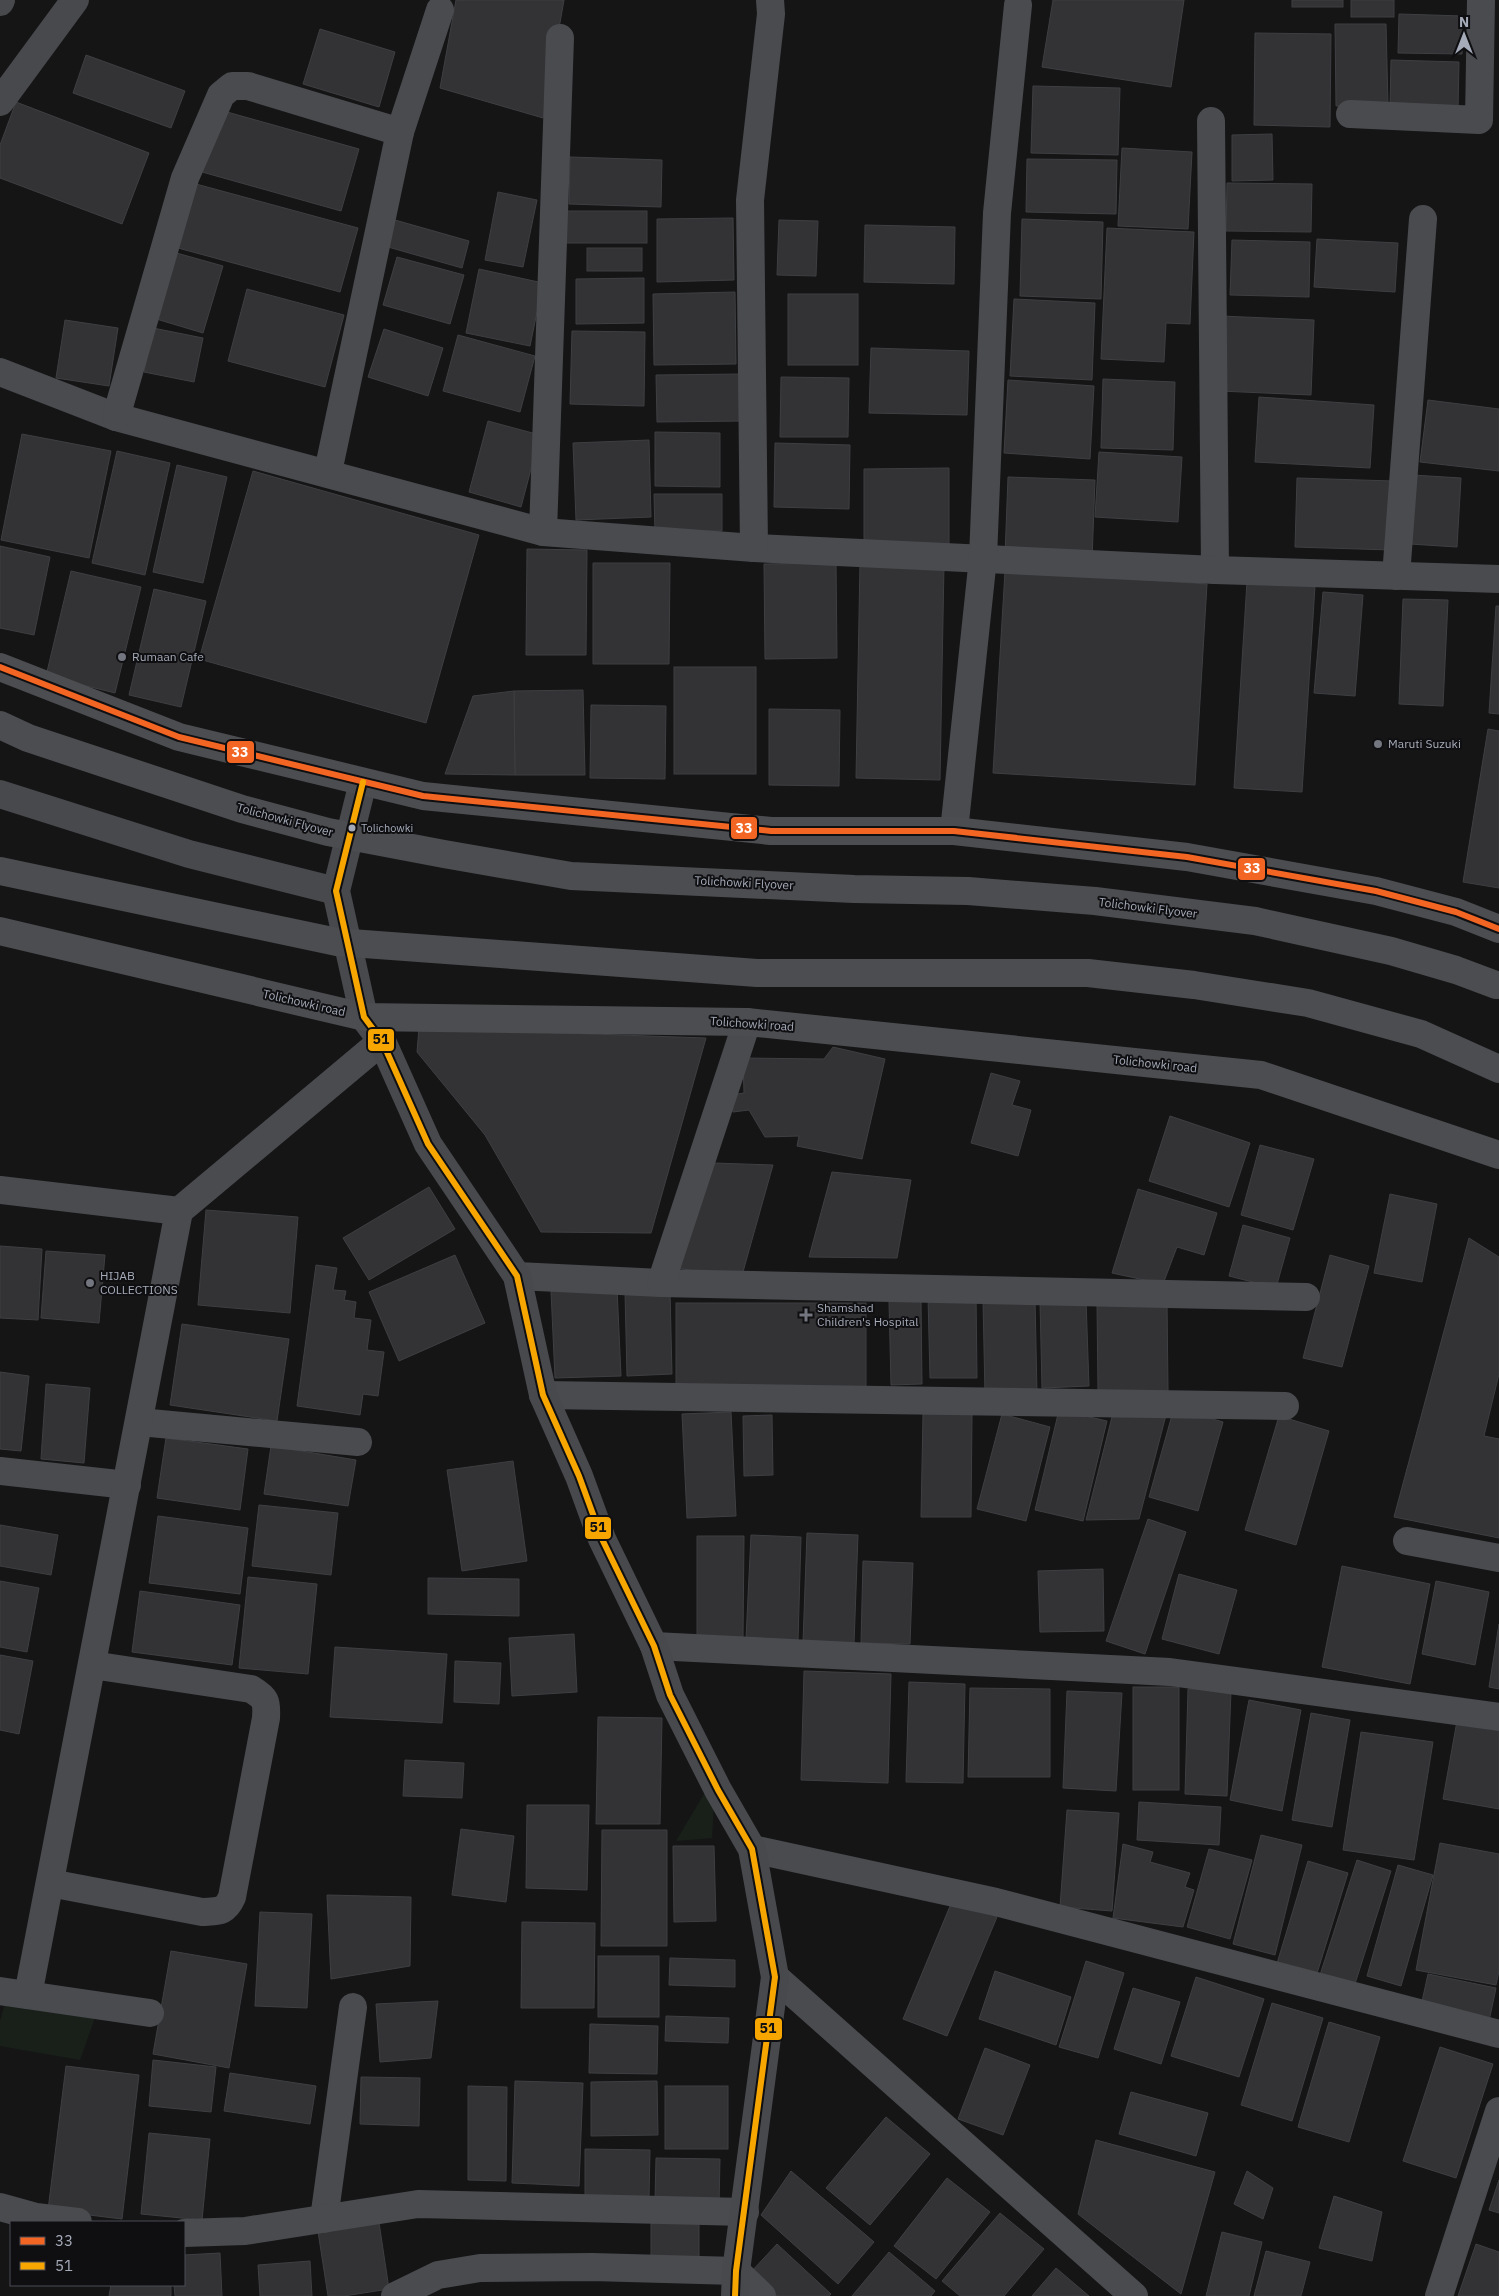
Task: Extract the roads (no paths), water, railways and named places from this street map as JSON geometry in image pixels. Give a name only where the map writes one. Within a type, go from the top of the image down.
[{"type":"main road","points":[[0,667],[179,737],[423,796],[771,830],[954,830],[1187,857],[1366,889],[1456,912],[1499,929]]},
{"type":"main road","name":"Tolichowki Flyover","points":[[0,725],[28,738],[242,809],[328,832],[444,854],[571,876],[968,891],[1095,902],[1255,921],[1391,951],[1456,970],[1497,986]]},
{"type":"main road","points":[[0,871],[337,942],[757,973],[1088,973],[1194,985],[1308,1003],[1421,1034],[1499,1069]]},
{"type":"main road","name":"Tolichowki road","points":[[0,931],[364,1017],[747,1022],[1261,1075],[1499,1155]]},
{"type":"street","points":[[0,102],[74,0]]},
{"type":"street","points":[[754,548],[750,200],[771,14],[770,0]]},
{"type":"street","points":[[1350,114],[1489,120],[1481,0]]},
{"type":"street","points":[[954,830],[983,558],[997,213],[1018,5]]},
{"type":"street","points":[[328,472],[400,132],[440,10]]},
{"type":"street","points":[[544,532],[560,38]]},
{"type":"street","points":[[116,416],[185,178],[221,95],[232,86],[248,86],[400,132]]},
{"type":"street","points":[[1211,120],[1215,570]]},
{"type":"street","points":[[1396,576],[1423,219]]},
{"type":"street","points":[[0,372],[116,416],[544,532],[754,548],[1215,570],[1499,579]]},
{"type":"street","points":[[363,782],[336,891],[364,1017],[382,1041],[428,1144],[517,1276],[544,1395],[579,1476],[602,1538],[654,1646],[670,1695],[718,1790],[752,1849],[775,1977],[736,2284]]},
{"type":"street","points":[[0,794],[188,854],[336,891]]},
{"type":"street","points":[[661,1283],[747,1022]]},
{"type":"street","points":[[28,1995],[179,1211],[382,1041]]},
{"type":"street","points":[[0,1190],[179,1211]]},
{"type":"street","points":[[517,1276],[661,1283],[1306,1297]]},
{"type":"street","points":[[544,1395],[1285,1406]]},
{"type":"street","points":[[139,1422],[358,1442]]},
{"type":"street","points":[[0,1471],[127,1485]]},
{"type":"street","points":[[1407,1541],[1499,1558]]},
{"type":"street","points":[[654,1646],[1170,1672],[1499,1717]]},
{"type":"street","points":[[50,1883],[202,1912],[220,1911],[228,1906],[232,1897],[266,1718],[266,1705],[263,1697],[251,1689],[92,1665]]},
{"type":"street","points":[[752,1849],[996,1902],[1499,2034]]},
{"type":"street","points":[[775,1977],[1134,2296]]},
{"type":"street","points":[[0,1991],[150,2013]]},
{"type":"street","points":[[324,2218],[353,2007]]},
{"type":"street","points":[[1439,2296],[1499,2111]]},
{"type":"street","points":[[185,2232],[245,2232],[418,2204],[745,2212]]},
{"type":"street","points":[[0,2207],[36,2217],[70,2221]]},
{"type":"street","points":[[395,2296],[438,2275],[480,2268],[592,2267],[736,2284],[762,2296]]},
{"type":"place","name":"Rumaan Cafe","points":[[122,657]]},
{"type":"place","name":"Maruti Suzuki","points":[[1378,744]]},
{"type":"place","name":"Tolichowki","points":[[352,828]]},
{"type":"place","name":"HIJAB COLLECTIONS","points":[[90,1283]]},
{"type":"place","name":"Shamshad Children's Hospital","points":[[806,1315]]}]
